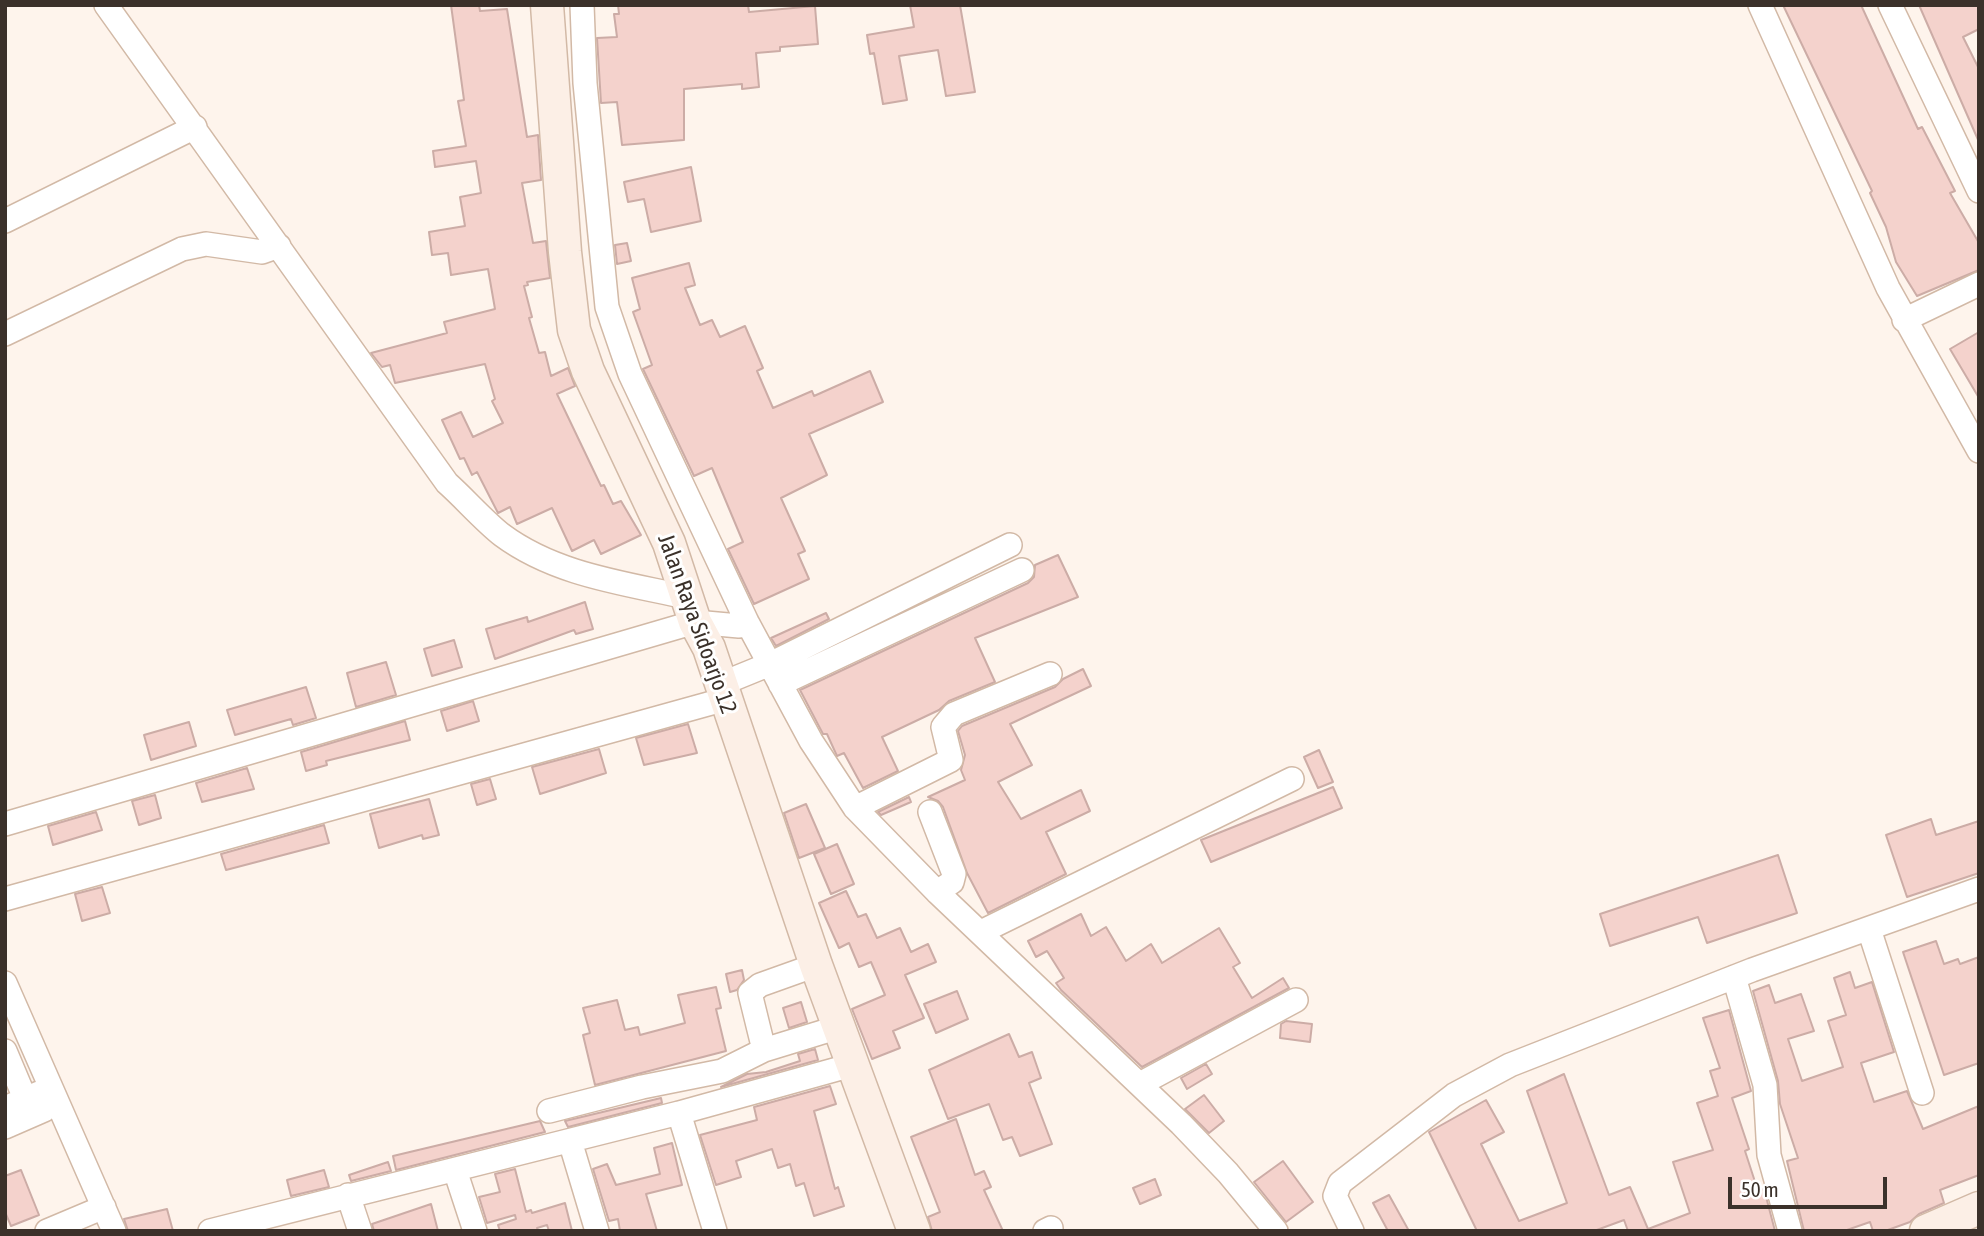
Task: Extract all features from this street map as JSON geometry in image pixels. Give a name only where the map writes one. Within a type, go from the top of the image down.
[{"type":"main road","name":"Jalan Raya Sidoarjo 12","points":[[547,5],[565,252],[574,330],[588,371],[687,536],[712,618],[709,648],[748,680],[816,965],[914,1231]]},
{"type":"main road","points":[[1926,1231],[1979,1208]]},
{"type":"street","points":[[582,5],[585,83],[607,307],[687,536],[712,618],[748,680],[817,751],[855,808],[937,892],[1140,1084],[1228,1172],[1276,1231]]},
{"type":"street","points":[[1759,5],[1904,320],[1979,451]]},
{"type":"street","points":[[1890,5],[1979,191]]},
{"type":"street","points":[[102,7],[195,127],[447,483],[503,535],[583,575],[712,618]]},
{"type":"street","points":[[5,221],[195,127]]},
{"type":"street","points":[[5,334],[182,249],[206,244],[261,252],[279,246]]},
{"type":"street","points":[[1904,320],[1979,284]]},
{"type":"street","points":[[748,680],[1010,545]]},
{"type":"street","points":[[5,899],[748,680],[1022,570]]},
{"type":"street","points":[[5,824],[712,618]]},
{"type":"street","points":[[855,808],[951,760],[943,727],[948,718],[1050,674]]},
{"type":"street","points":[[981,932],[1292,779]]},
{"type":"street","points":[[930,812],[954,874],[952,882],[937,892]]},
{"type":"street","points":[[1352,1231],[1335,1196],[1340,1183],[1454,1095],[1510,1065],[1734,977],[1979,889]]},
{"type":"street","points":[[1869,929],[1922,1093]]},
{"type":"street","points":[[764,1050],[750,993],[760,985],[816,965]]},
{"type":"street","points":[[1734,977],[1765,1085],[1769,1155],[1790,1231]]},
{"type":"street","points":[[5,983],[114,1231]]},
{"type":"street","points":[[1140,1084],[1296,1000]]},
{"type":"street","points":[[549,1111],[642,1087],[722,1071],[764,1050],[839,1027]]},
{"type":"street","points":[[5,1051],[21,1107]]},
{"type":"street","points":[[210,1231],[237,1227],[348,1195],[679,1113],[852,1065]]},
{"type":"street","points":[[5,1127],[21,1107],[55,1095]]},
{"type":"street","points":[[679,1113],[715,1231]]},
{"type":"street","points":[[570,1141],[597,1231]]},
{"type":"street","points":[[455,1170],[475,1231]]},
{"type":"street","points":[[348,1195],[360,1231]]},
{"type":"street","points":[[47,1231],[104,1207]]},
{"type":"building","points":[[451,5],[479,5],[480,11],[507,9],[527,137],[538,135],[541,180],[522,183],[533,243],[546,241],[550,278],[527,282],[528,285],[524,286],[532,317],[529,318],[539,353],[545,352],[551,376],[568,368],[575,386],[557,394],[601,486],[604,485],[613,504],[621,501],[641,535],[601,554],[594,540],[572,551],[552,508],[517,524],[510,507],[498,513],[477,472],[472,475],[464,458],[460,459],[442,420],[461,412],[473,437],[503,423],[492,401],[495,399],[485,364],[395,383],[390,365],[382,367],[371,353],[447,333],[444,322],[495,309],[488,269],[451,275],[448,253],[432,255],[429,232],[465,226],[460,197],[481,193],[476,161],[435,167],[433,151],[466,146],[458,101],[464,100]]},
{"type":"building","points":[[618,5],[748,5],[749,12],[815,6],[818,44],[780,47],[780,51],[756,53],[759,87],[742,89],[742,84],[684,89],[684,140],[622,145],[617,102],[601,103],[597,38],[617,37],[614,14],[619,14]]},
{"type":"building","points":[[910,5],[960,5],[975,92],[946,96],[938,50],[899,56],[907,100],[883,104],[874,53],[870,54],[867,35],[914,27]]},
{"type":"building","points":[[1783,5],[1861,5],[1918,129],[1922,127],[1955,191],[1950,193],[1979,243],[1979,270],[1917,296],[1896,262],[1886,227],[1870,193],[1872,191]]},
{"type":"building","points":[[1919,5],[1979,5],[1979,29],[1963,37],[1979,69],[1979,142]]},
{"type":"building","points":[[691,167],[701,221],[651,232],[644,199],[628,202],[624,182]]},
{"type":"building","points":[[627,243],[631,261],[617,264],[615,245]]},
{"type":"building","points":[[689,263],[695,285],[685,288],[700,325],[712,320],[720,337],[745,326],[763,368],[757,371],[773,408],[812,391],[814,396],[870,371],[883,402],[809,434],[827,475],[781,498],[805,551],[798,554],[809,579],[754,604],[728,549],[743,542],[712,468],[694,476],[643,369],[652,365],[633,312],[640,309],[632,278]]},
{"type":"building","points":[[1979,332],[1979,398],[1950,349]]},
{"type":"building","points":[[1058,555],[1078,597],[975,638],[995,682],[949,701],[939,710],[882,737],[898,771],[863,788],[844,753],[837,756],[800,690],[1028,583],[1034,577],[1035,565]]},
{"type":"building","points":[[585,602],[593,629],[576,634],[574,630],[495,659],[486,629],[527,617],[528,622]]},
{"type":"building","points":[[826,613],[829,619],[776,646],[771,638]]},
{"type":"building","points":[[454,640],[462,667],[432,676],[424,649]]},
{"type":"building","points":[[386,662],[396,695],[356,707],[347,673]]},
{"type":"building","points":[[1083,669],[1091,686],[1010,724],[1032,765],[998,782],[1021,819],[1081,790],[1090,811],[1046,832],[1066,874],[988,913],[967,873],[943,807],[938,801],[928,797],[965,780],[961,770],[965,755],[958,731],[962,726],[1055,687],[1063,679]]},
{"type":"building","points":[[306,687],[316,718],[293,725],[291,719],[235,735],[227,710]]},
{"type":"building","points":[[473,701],[479,721],[447,731],[441,711]]},
{"type":"building","points":[[405,721],[410,740],[326,761],[327,765],[306,771],[301,752]]},
{"type":"building","points":[[189,722],[196,746],[151,760],[144,735]]},
{"type":"building","points":[[688,724],[697,753],[644,765],[636,738]]},
{"type":"building","points":[[599,749],[606,773],[540,794],[532,767]]},
{"type":"building","points":[[1319,750],[1333,782],[1318,788],[1304,757]]},
{"type":"building","points":[[247,768],[254,789],[202,802],[196,783]]},
{"type":"building","points":[[490,779],[496,799],[477,805],[471,784]]},
{"type":"building","points":[[1333,787],[1342,808],[1211,862],[1201,840]]},
{"type":"building","points":[[155,795],[161,818],[139,825],[132,801]]},
{"type":"building","points":[[909,797],[911,802],[881,815],[878,812]]},
{"type":"building","points":[[429,799],[439,835],[423,839],[422,835],[379,848],[370,814]]},
{"type":"building","points":[[806,804],[825,848],[799,858],[784,813]]},
{"type":"building","points":[[96,812],[102,830],[53,845],[48,826]]},
{"type":"building","points":[[1931,819],[1936,835],[1979,821],[1979,873],[1907,897],[1886,835]]},
{"type":"building","points":[[324,825],[329,843],[226,870],[221,854]]},
{"type":"building","points":[[837,844],[854,884],[831,894],[814,854]]},
{"type":"building","points":[[1778,855],[1797,913],[1707,943],[1698,917],[1610,946],[1600,914]]},
{"type":"building","points":[[102,887],[110,913],[82,921],[75,894]]},
{"type":"building","points":[[846,891],[858,917],[866,914],[877,938],[900,928],[911,952],[928,944],[936,962],[905,975],[924,1018],[893,1031],[900,1048],[872,1059],[852,1009],[885,995],[871,962],[859,967],[849,943],[839,948],[819,903]]},
{"type":"building","points":[[1081,914],[1091,936],[1106,927],[1126,961],[1151,944],[1162,963],[1219,928],[1240,963],[1233,967],[1252,998],[1283,978],[1289,988],[1142,1067],[1061,990],[1056,983],[1064,978],[1047,951],[1036,957],[1028,941]]},
{"type":"building","points":[[1936,941],[1944,964],[1958,959],[1960,964],[1979,957],[1979,1063],[1944,1075],[1903,952]]},
{"type":"building","points":[[742,970],[744,980],[737,990],[730,992],[726,974]]},
{"type":"building","points":[[1850,972],[1855,988],[1872,982],[1894,1052],[1861,1063],[1874,1102],[1907,1091],[1923,1129],[1979,1106],[1979,1175],[1940,1190],[1944,1203],[1919,1214],[1910,1222],[1885,1231],[1873,1231],[1870,1222],[1844,1231],[1804,1231],[1787,1161],[1798,1158],[1780,1104],[1778,1081],[1753,991],[1769,985],[1775,1003],[1801,994],[1814,1031],[1788,1039],[1802,1081],[1843,1067],[1828,1021],[1846,1015],[1834,978]]},
{"type":"building","points":[[716,987],[721,1008],[716,1009],[726,1051],[595,1085],[583,1035],[590,1033],[583,1008],[617,1000],[625,1030],[638,1027],[640,1035],[685,1023],[678,995]]},
{"type":"building","points":[[957,991],[968,1019],[936,1033],[924,1004]]},
{"type":"building","points":[[801,1002],[807,1022],[789,1028],[783,1008]]},
{"type":"building","points":[[1729,1010],[1751,1091],[1732,1098],[1749,1149],[1745,1151],[1758,1191],[1764,1189],[1775,1231],[1628,1231],[1624,1220],[1594,1231],[1477,1231],[1429,1132],[1486,1100],[1504,1132],[1481,1144],[1519,1221],[1567,1203],[1527,1091],[1564,1074],[1609,1195],[1630,1187],[1648,1229],[1690,1213],[1673,1162],[1713,1150],[1697,1103],[1718,1096],[1710,1071],[1720,1068],[1703,1018]]},
{"type":"building","points":[[1286,1021],[1312,1024],[1310,1042],[1280,1038],[1281,1024]]},
{"type":"building","points":[[1009,1034],[1019,1057],[1032,1052],[1041,1078],[1029,1083],[1052,1144],[1020,1156],[1012,1137],[1003,1140],[989,1104],[948,1119],[929,1070]]},
{"type":"building","points":[[815,1049],[818,1060],[721,1087],[747,1074],[766,1072],[800,1061],[798,1054]]},
{"type":"building","points":[[1206,1064],[1212,1074],[1187,1089],[1181,1078]]},
{"type":"building","points":[[830,1086],[836,1104],[814,1111],[835,1189],[838,1187],[844,1206],[814,1216],[804,1183],[796,1186],[790,1164],[778,1168],[772,1149],[736,1161],[741,1177],[716,1185],[700,1135],[757,1120],[754,1107]]},
{"type":"building","points":[[1204,1095],[1224,1121],[1209,1133],[1185,1109]]},
{"type":"building","points":[[661,1098],[662,1103],[568,1127],[565,1121]]},
{"type":"building","points":[[956,1119],[975,1175],[984,1171],[991,1187],[984,1190],[1003,1231],[932,1231],[928,1217],[940,1212],[911,1137]]},
{"type":"building","points":[[540,1121],[545,1132],[396,1170],[393,1156]]},
{"type":"building","points":[[672,1143],[682,1185],[646,1194],[657,1231],[620,1231],[618,1219],[609,1221],[593,1169],[607,1164],[616,1185],[660,1174],[654,1148]]},
{"type":"building","points":[[1283,1161],[1313,1202],[1286,1222],[1254,1182]]},
{"type":"building","points":[[388,1162],[391,1171],[351,1181],[349,1175]]},
{"type":"building","points":[[515,1169],[526,1212],[531,1210],[532,1213],[565,1203],[572,1231],[549,1231],[547,1225],[537,1228],[538,1231],[500,1231],[498,1225],[516,1219],[515,1215],[487,1223],[479,1197],[500,1192],[495,1174]]},
{"type":"building","points":[[21,1170],[39,1215],[11,1226],[5,1212],[5,1176]]},
{"type":"building","points":[[324,1170],[329,1187],[291,1196],[287,1180]]},
{"type":"building","points":[[1155,1179],[1161,1195],[1140,1204],[1133,1188]]},
{"type":"building","points":[[1389,1195],[1409,1231],[1388,1231],[1373,1203]]},
{"type":"building","points":[[431,1204],[438,1231],[374,1231],[372,1224]]},
{"type":"building","points":[[167,1209],[173,1231],[128,1231],[124,1219]]}]
